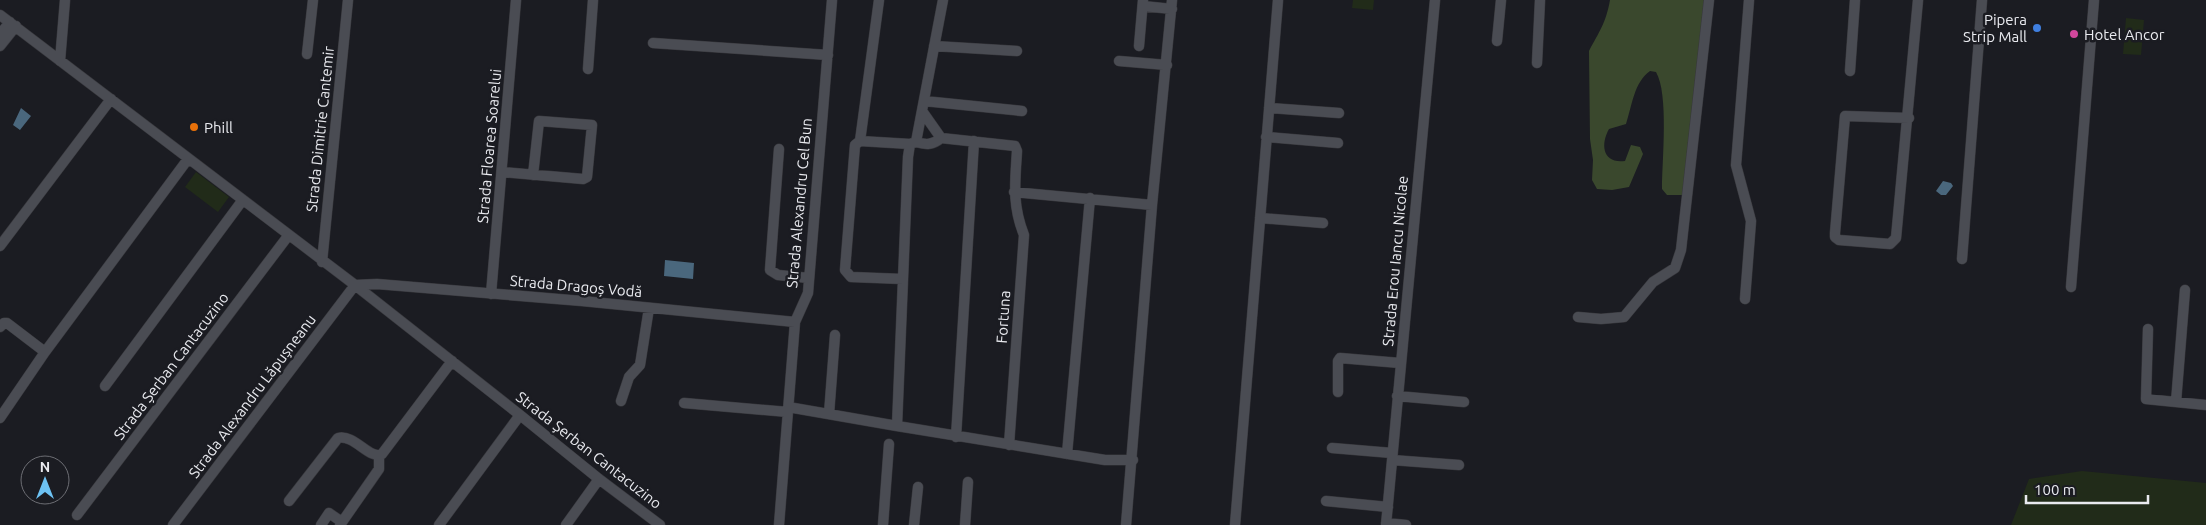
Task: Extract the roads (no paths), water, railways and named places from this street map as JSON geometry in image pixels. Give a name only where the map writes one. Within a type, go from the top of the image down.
[{"type":"street","points":[[60,61],[65,0]]},
{"type":"street","points":[[307,54],[313,0]]},
{"type":"street","name":"Strada Dimitrie Cantemir","points":[[322,262],[348,0]]},
{"type":"street","name":"Strada Floarea Soarelui","points":[[491,294],[516,0]]},
{"type":"street","points":[[588,69],[593,0]]},
{"type":"street","name":"Strada Alexandru Cel Bun","points":[[779,525],[795,322],[808,293],[832,0]]},
{"type":"street","points":[[860,141],[879,0]]},
{"type":"street","points":[[897,426],[908,158],[923,106],[943,0]]},
{"type":"street","points":[[1234,525],[1278,0]]},
{"type":"street","name":"Strada Erou Iancu Nicolae","points":[[1386,524],[1434,0]]},
{"type":"street","points":[[1497,41],[1500,0]]},
{"type":"street","points":[[1537,63],[1540,0]]},
{"type":"street","points":[[1578,317],[1601,319],[1624,317],[1653,282],[1675,268],[1682,241],[1709,0]]},
{"type":"street","points":[[1745,299],[1751,221],[1736,165],[1749,0]]},
{"type":"street","points":[[1850,71],[1855,0]]},
{"type":"street","points":[[1909,118],[1845,116],[1835,233],[1835,237],[1839,240],[1890,244],[1894,242],[1909,118],[1918,0]]},
{"type":"street","points":[[1962,259],[1982,0]]},
{"type":"street","points":[[2071,287],[2094,0]]},
{"type":"street","points":[[1126,525],[1133,460],[1152,205],[1172,4],[1143,3],[1139,46]]},
{"type":"street","name":"Strada Șerban Cantacuzino","points":[[0,14],[242,201],[355,285],[520,414],[596,483],[660,525]]},
{"type":"street","points":[[0,34],[13,24]]},
{"type":"street","points":[[0,46],[13,24]]},
{"type":"street","points":[[654,43],[828,55]]},
{"type":"street","points":[[934,46],[1017,50]]},
{"type":"street","points":[[1119,61],[1167,65]]},
{"type":"street","points":[[0,246],[111,100]]},
{"type":"street","points":[[923,106],[1022,111]]},
{"type":"street","points":[[923,106],[941,138]]},
{"type":"street","points":[[1269,108],[1339,113]]},
{"type":"street","points":[[502,172],[533,175],[583,179],[587,177],[592,125],[539,121],[533,175]]},
{"type":"street","points":[[1266,137],[1338,143]]},
{"type":"street","points":[[903,279],[851,277],[846,270],[855,145],[860,141],[927,145],[941,138],[974,141],[956,437]]},
{"type":"street","name":"Fortuna","points":[[974,141],[1015,146],[1017,151],[1014,192],[1017,217],[1024,235],[1009,445]]},
{"type":"street","points":[[779,149],[770,270],[778,275],[809,278]]},
{"type":"street","points":[[0,418],[45,352],[188,159]]},
{"type":"street","points":[[1014,192],[1152,205]]},
{"type":"street","points":[[1067,454],[1090,198]]},
{"type":"street","points":[[105,386],[242,201]]},
{"type":"street","points":[[1260,218],[1322,224]]},
{"type":"street","name":"Strada Șerban Cantacuzino","points":[[77,514],[288,236]]},
{"type":"street","name":"Strada Dragoș Vodă","points":[[355,285],[377,284],[795,322]]},
{"type":"street","name":"Strada Alexandru Lăpușneanu","points":[[173,525],[355,285]]},
{"type":"street","points":[[2176,402],[2186,290]]},
{"type":"street","points":[[621,401],[629,377],[640,365],[650,308]]},
{"type":"street","points":[[0,327],[7,323],[45,352]]},
{"type":"street","points":[[2148,330],[2146,399],[2206,405]]},
{"type":"street","points":[[829,414],[835,335]]},
{"type":"street","points":[[1338,392],[1338,361],[1340,358],[1400,363]]},
{"type":"street","points":[[379,455],[382,454],[452,361]]},
{"type":"street","points":[[1397,396],[1464,402]]},
{"type":"street","points":[[684,403],[829,414],[956,437],[1105,460],[1133,460]]},
{"type":"street","points":[[439,525],[520,414]]},
{"type":"street","points":[[289,502],[338,438],[349,438],[379,455]]},
{"type":"street","points":[[882,525],[889,444]]},
{"type":"street","points":[[1332,448],[1458,465]]},
{"type":"street","points":[[321,525],[329,513],[341,523],[379,469],[379,455]]},
{"type":"street","points":[[965,525],[968,482]]},
{"type":"street","points":[[566,525],[596,483]]},
{"type":"street","points":[[914,525],[918,487]]},
{"type":"street","points":[[1326,501],[1388,507]]},
{"type":"street","points":[[1386,524],[1406,525]]},
{"type":"water","points":[[21,108],[31,116],[20,130],[13,125]]},
{"type":"water","points":[[1943,181],[1951,183],[1953,186],[1946,195],[1941,195],[1936,191]]},
{"type":"water","points":[[665,260],[694,263],[693,279],[664,276]]},
{"type":"place","name":"Pipera Strip Mall","points":[[2037,28]]},
{"type":"place","name":"Hotel Ancor","points":[[2074,34]]},
{"type":"place","name":"Phill","points":[[194,127]]}]
